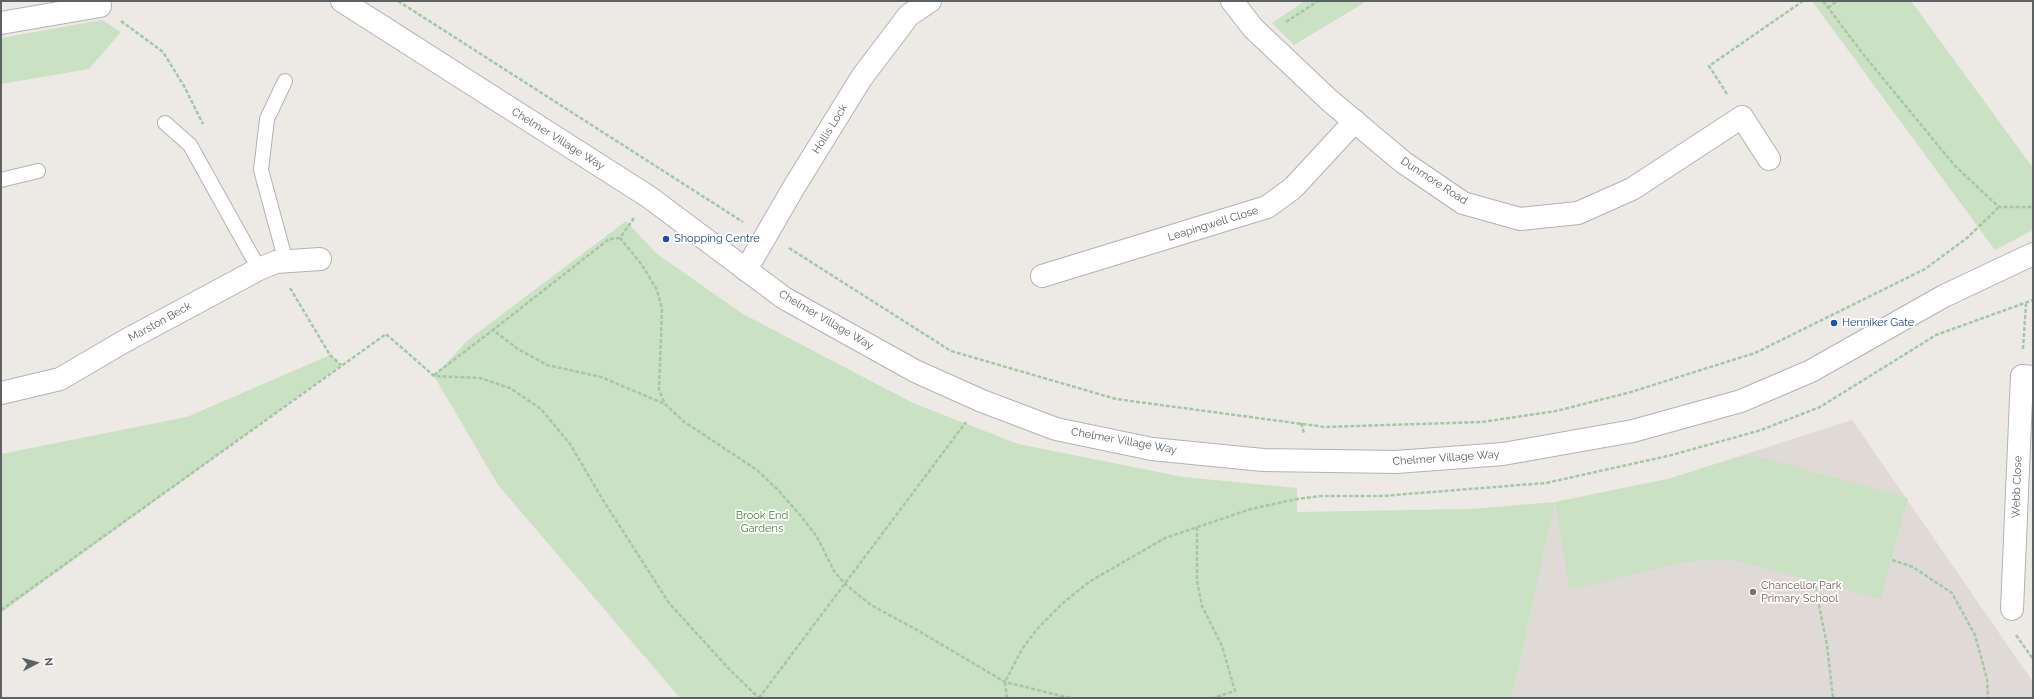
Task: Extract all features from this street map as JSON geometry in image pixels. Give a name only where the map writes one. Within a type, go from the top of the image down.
[{"type":"street","name":"Chelmer Village Way","points":[[342,1],[649,197],[784,298],[902,364],[982,401],[1056,429],[1152,449],[1263,460],[1396,462],[1503,454],[1633,431],[1741,401],[1811,371],[1944,296],[2033,254]]},
{"type":"street","name":"Dunmore Road","points":[[1232,1],[1263,38],[1329,100],[1403,162],[1463,203],[1520,219],[1578,213],[1632,189],[1742,117]]},
{"type":"street","name":"Hollis Lock","points":[[746,270],[767,237],[794,187],[862,77],[909,15],[927,2]]},
{"type":"street","points":[[1,23],[100,6]]},
{"type":"street","points":[[1742,117],[1769,159]]},
{"type":"street","name":"Leapingwell Close","points":[[1042,276],[1267,207],[1293,188],[1355,121]]},
{"type":"street","name":"Marston Beck","points":[[1,393],[60,379],[123,342],[258,270],[276,262],[320,259]]},
{"type":"street","name":"Webb Close","points":[[2012,609],[2027,376]]},
{"type":"lane","points":[[285,81],[267,119],[261,170],[286,262]]},
{"type":"lane","points":[[165,123],[190,145],[258,270]]},
{"type":"lane","points":[[1,180],[38,171]]},
{"type":"path","points":[[398,1],[767,237],[787,247],[951,351],[1116,399],[1325,427],[1482,422],[1556,411],[1631,392],[1755,353],[1925,269],[1967,238],[1999,207]]},
{"type":"path","points":[[1263,38],[1318,1]]},
{"type":"path","points":[[1742,117],[1710,66],[1803,1]]},
{"type":"path","points":[[1823,1],[1863,54],[1956,166],[1999,207],[2033,207]]},
{"type":"path","points":[[1828,8],[1837,1]]},
{"type":"path","points":[[434,376],[609,239],[620,238],[668,173]]},
{"type":"path","points":[[620,238],[642,265],[657,290],[662,309],[659,390],[665,404]]},
{"type":"path","points":[[2026,304],[2027,376]]},
{"type":"path","points":[[493,330],[518,350],[547,365],[601,377],[665,404],[683,421],[757,470],[779,491],[802,516],[813,532],[834,571],[845,584],[871,605],[917,630],[1005,682],[1070,698]]},
{"type":"path","points":[[1,610],[386,334],[434,376],[480,378],[510,388],[541,409],[570,444],[603,500],[669,603],[730,670],[759,698],[982,401]]},
{"type":"path","points":[[1007,698],[1005,682],[1022,649],[1038,628],[1084,586],[1119,563],[1165,538],[1251,508],[1320,496],[1348,495]]},
{"type":"path","points":[[1197,527],[1197,581],[1202,606],[1222,646],[1235,691],[1213,698]]},
{"type":"path","points":[[1892,560],[1913,567],[1952,593],[1975,635],[1987,679],[1988,698]]},
{"type":"path","points":[[1814,581],[1827,646],[1833,698]]},
{"type":"shaded area","name":"Chancellor Park Primary School","points":[[1852,420],[2033,682],[2033,698],[1512,698],[1555,502],[1668,479]]},
{"type":"green space","points":[[1305,1],[1367,1],[1294,45],[1272,23]]},
{"type":"green space","points":[[1812,1],[1911,1],[2033,168],[2033,230],[1995,250]]},
{"type":"green space","points":[[102,20],[121,32],[89,69],[1,84],[1,38]]},
{"type":"green space","name":"Brook End Gardens","points":[[626,221],[657,254],[743,314],[913,403],[1018,444],[1183,477],[1297,488],[1297,512],[1470,509],[1555,502],[1668,479],[1738,457],[1756,456],[1908,498],[1881,599],[1728,559],[1684,562],[1569,590],[1555,503],[1512,698],[680,698],[498,485],[434,376],[468,340]]},
{"type":"green space","points":[[330,355],[341,365],[1,613],[1,454],[187,417]]},
{"type":"place","name":"Shopping Centre","points":[[666,239]]},
{"type":"place","name":"Henniker Gate","points":[[1834,323]]},
{"type":"place","name":"Chancellor Park Primary School","points":[[1753,592]]}]
